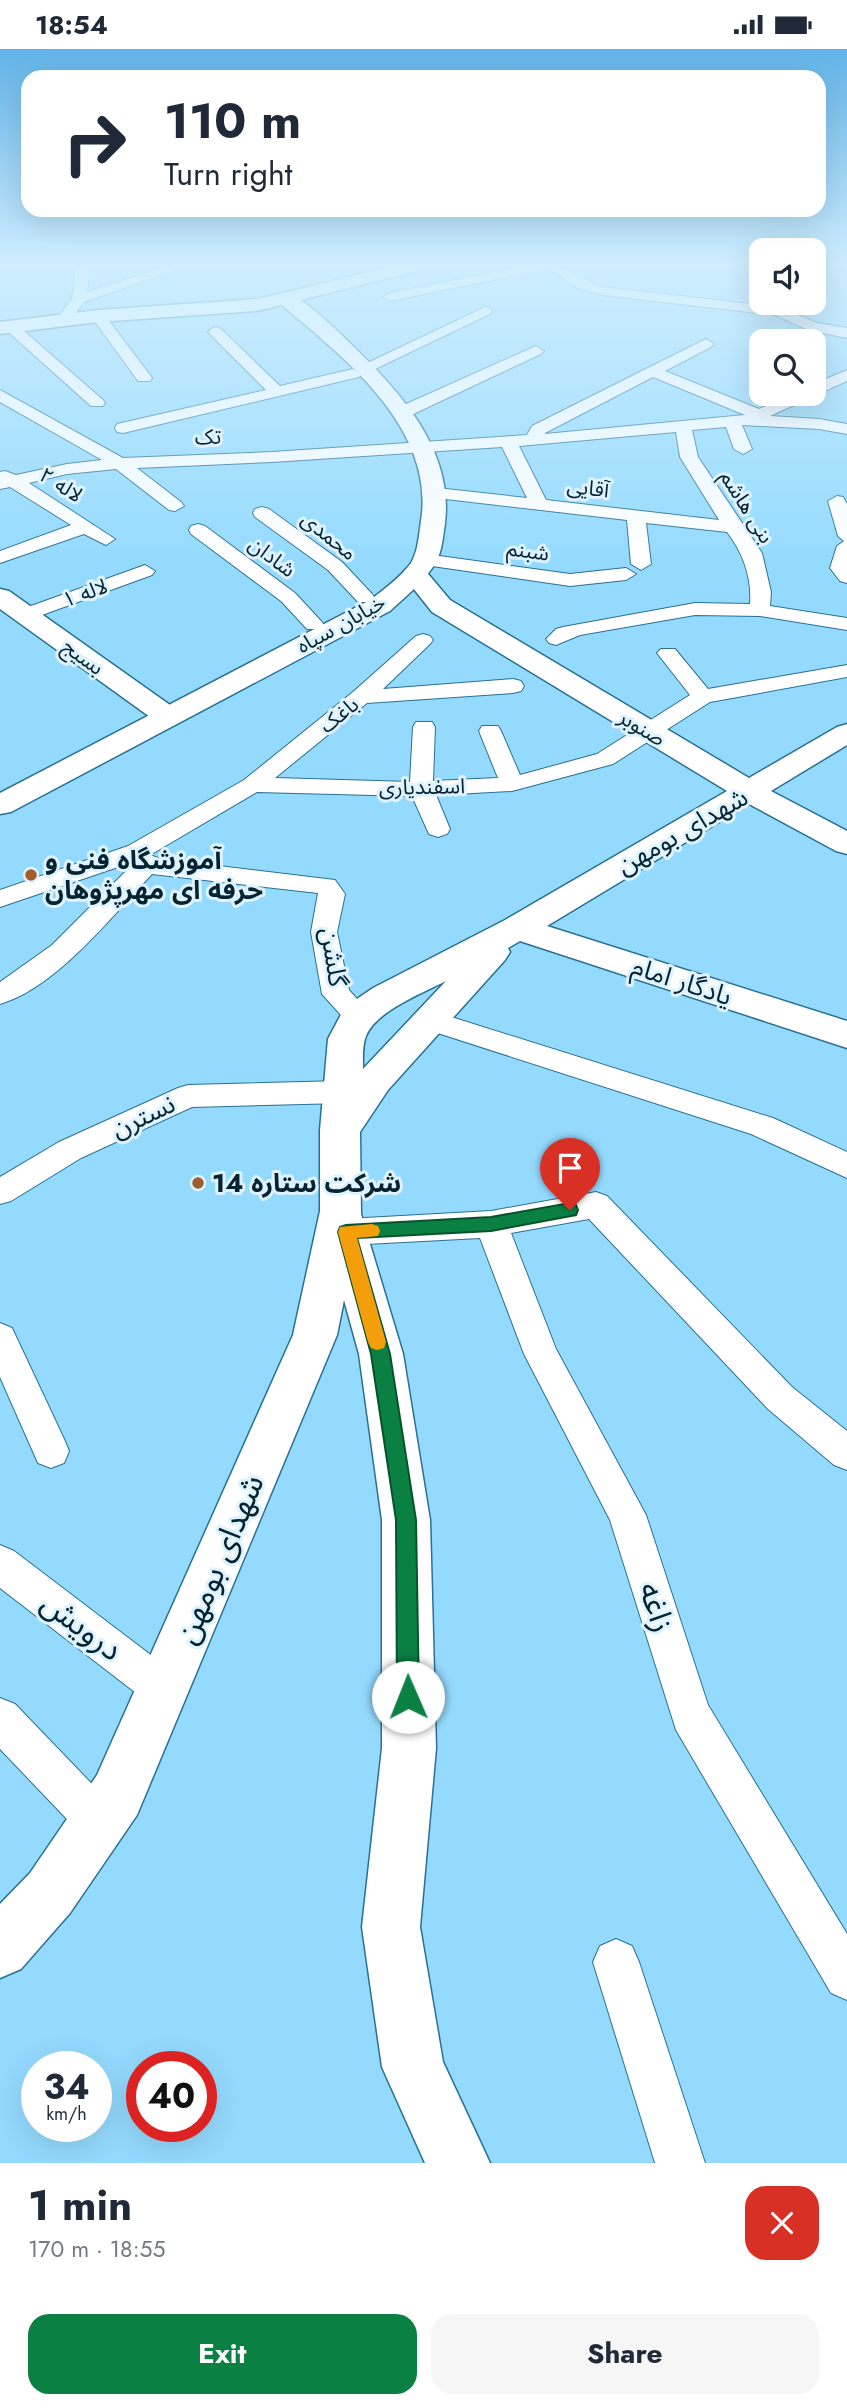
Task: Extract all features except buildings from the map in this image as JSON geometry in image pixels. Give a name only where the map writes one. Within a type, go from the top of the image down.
[{"type":"main road","name":"خیابان سپاه","points":[[0,805],[148,717],[314,625],[373,601],[405,558],[416,521],[418,494],[401,413],[353,366]]},
{"type":"main road","name":"خیابان سپاه","points":[[0,785],[148,717],[373,601],[420,567],[436,522],[437,493],[431,468],[410,447],[359,371]]},
{"type":"main road","name":"صنوبر","points":[[420,567],[441,606]]},
{"type":"main road","name":"بسیج","points":[[0,597],[12,616],[148,717]]},
{"type":"main road","name":"صنوبر","points":[[373,601],[412,601],[441,606],[750,792],[847,844]]},
{"type":"main road","name":"شهدای بومهن","points":[[517,928],[847,733]]},
{"type":"main road","points":[[358,1016],[386,997],[517,928]]},
{"type":"main road","points":[[342,1111],[375,1080],[517,928]]},
{"type":"main road","name":"یادگار امام","points":[[517,928],[847,1035]]},
{"type":"main road","name":"شهدای بومهن","points":[[7,1924],[50,1893],[117,1795],[315,1335],[344,1222],[342,1111],[346,1038],[358,1016]]},
{"type":"main road","points":[[344,1222],[381,1354],[406,1520],[409,1748],[391,1927],[413,2067],[458,2163]]},
{"type":"street","points":[[52,366],[97,403]]},
{"type":"street","points":[[135,366],[144,378]]},
{"type":"street","points":[[250,366],[277,392]]},
{"type":"street","points":[[123,428],[277,392],[370,366]]},
{"type":"street","points":[[401,413],[504,366]]},
{"type":"street","points":[[534,440],[538,430],[662,366]]},
{"type":"street","points":[[651,371],[688,385],[746,419],[819,423],[847,429]]},
{"type":"street","points":[[826,385],[847,375]]},
{"type":"street","points":[[0,395],[120,463],[175,506]]},
{"type":"street","points":[[746,419],[777,406]]},
{"type":"street","points":[[743,449],[746,419]]},
{"type":"street","name":"تک","points":[[4,479],[120,463],[272,457],[508,442],[746,419]]},
{"type":"street","name":"بنی هاشم","points":[[682,426],[689,457],[752,553],[761,592],[760,610]]},
{"type":"street","points":[[508,442],[537,500]]},
{"type":"street","name":"لاله ۲","points":[[4,479],[106,539]]},
{"type":"street","name":"آقایی","points":[[437,493],[733,527]]},
{"type":"street","points":[[836,501],[847,536]]},
{"type":"street","name":"محمدی","points":[[262,513],[335,566],[373,601]]},
{"type":"street","name":"شبنم","points":[[420,567],[570,580],[634,569],[636,516]]},
{"type":"street","name":"لاله ۲","points":[[0,557],[85,527]]},
{"type":"street","name":"شادان","points":[[198,530],[288,597],[314,625]]},
{"type":"street","points":[[847,546],[840,568],[847,577]]},
{"type":"street","name":"لاله ۱","points":[[12,616],[145,571]]},
{"type":"street","points":[[556,639],[563,633],[580,629],[695,609],[760,610],[847,624]]},
{"type":"street","name":"باغک","points":[[252,785],[361,697],[423,640]]},
{"type":"street","points":[[668,653],[703,698]]},
{"type":"street","name":"اسفندیاری","points":[[252,785],[421,789],[512,784],[605,759],[703,698],[847,671]]},
{"type":"street","points":[[361,697],[513,686]]},
{"type":"street","points":[[424,727],[421,789],[438,829]]},
{"type":"street","points":[[490,731],[512,784]]},
{"type":"street","points":[[0,899],[137,859],[252,785]]},
{"type":"street","points":[[0,994],[31,978],[77,940],[137,859]]},
{"type":"street","name":"گلشن","points":[[137,859],[158,867],[326,886],[332,894],[324,932],[336,994],[358,1016]]},
{"type":"street","points":[[429,1020],[762,1126],[847,1166]]},
{"type":"street","name":"نسترن","points":[[0,1192],[70,1150],[188,1096],[342,1111]]},
{"type":"street","points":[[344,1222],[491,1224],[596,1205],[780,1398],[847,1453]]},
{"type":"street","name":"زاغه","points":[[491,1224],[541,1354],[627,1515],[691,1715],[785,1868],[847,1977]]},
{"type":"street","points":[[0,1338],[51,1451]]},
{"type":"street","name":"درویش","points":[[0,1564],[163,1689]]},
{"type":"street","points":[[0,1719],[99,1822]]},
{"type":"street","points":[[615,1962],[680,2163]]},
{"type":"slow traffic","points":[[372,1231],[346,1232],[377,1342]]},
{"type":"place","name":"آموزشگاه فنی و حرفه ای مهرپژوهان","points":[[31,875]]},
{"type":"place","name":"شرکت ستاره 14","points":[[198,1183]]},
{"type":"route","points":[[408,1697],[406,1520],[381,1354],[346,1232],[491,1224],[570,1210]]}]
